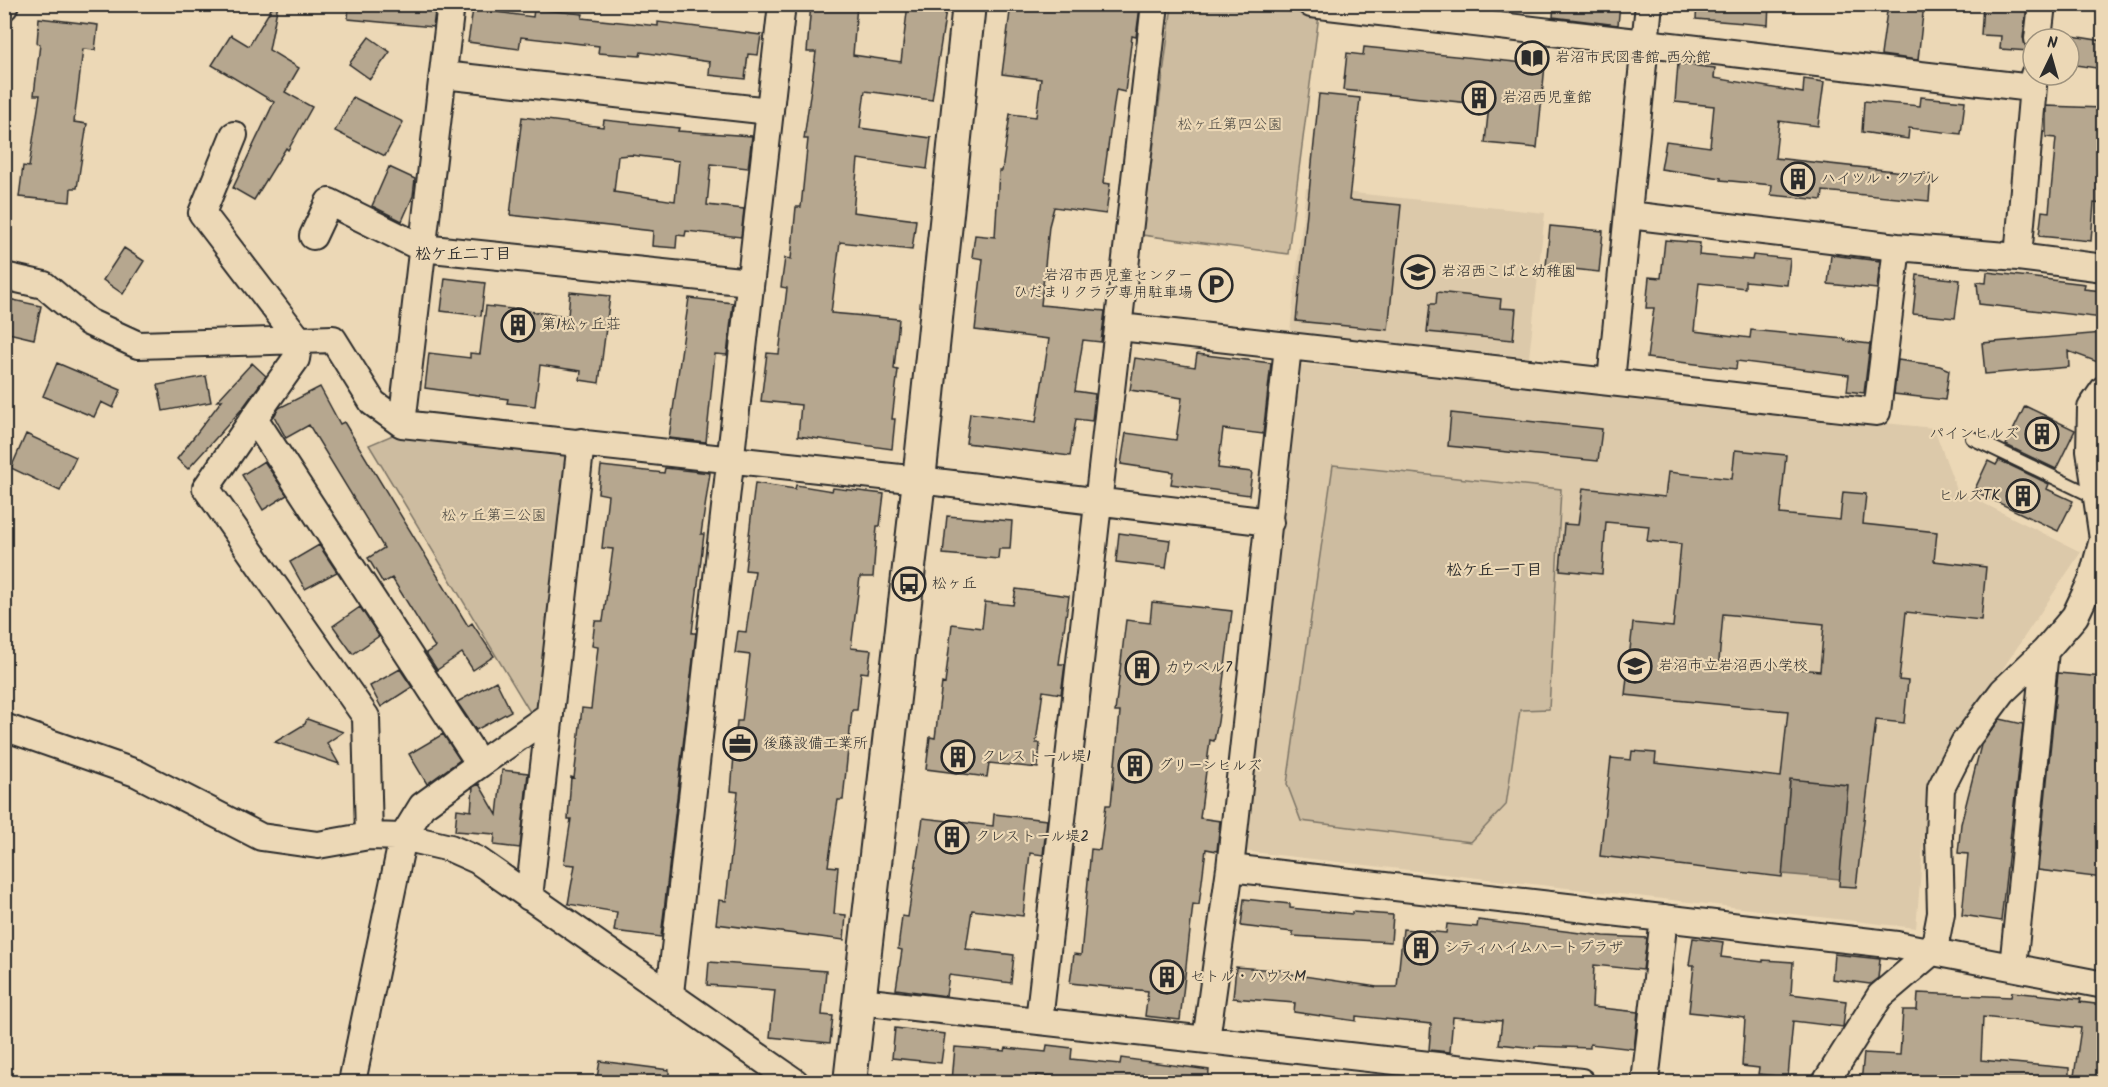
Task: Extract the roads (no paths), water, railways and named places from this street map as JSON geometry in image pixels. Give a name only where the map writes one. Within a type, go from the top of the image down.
[{"type":"street","points":[[402,424],[451,4]]},
{"type":"street","points":[[669,993],[782,4]]},
{"type":"street","points":[[850,1083],[919,480],[969,4]]},
{"type":"street","points":[[1039,1021],[1120,327],[1155,4]]},
{"type":"street","points":[[1311,4],[1645,43],[2021,80]]},
{"type":"street","points":[[1611,381],[1650,4]]},
{"type":"street","points":[[2039,27],[2042,4]]},
{"type":"street","points":[[442,75],[770,111]]},
{"type":"street","points":[[2018,257],[2032,87]]},
{"type":"street","points":[[234,135],[202,213],[299,340],[296,359],[206,488],[366,717],[369,837]]},
{"type":"street","points":[[313,236],[329,202],[422,248],[750,282]]},
{"type":"street","points":[[1629,215],[1898,247],[2018,257],[2103,268]]},
{"type":"street","points":[[1120,327],[1876,412],[1898,247]]},
{"type":"street","points":[[4,276],[44,285],[88,322],[138,345],[333,339],[373,403],[402,424],[919,480],[1270,522]]},
{"type":"street","points":[[1206,1040],[1230,868],[1246,706],[1270,522],[1288,346]]},
{"type":"street","points":[[1826,1083],[1880,996],[1934,950],[1941,913],[1941,788],[1964,743],[2003,691],[2045,651],[2075,616],[2092,580],[2103,539],[2091,450],[2099,404]]},
{"type":"street","points":[[254,418],[480,764]]},
{"type":"street","points":[[529,897],[581,442]]},
{"type":"street","points":[[2013,967],[2045,651]]},
{"type":"street","points":[[352,1083],[403,837],[422,806],[550,715]]},
{"type":"street","points":[[4,727],[136,773],[261,837],[318,845],[369,837],[403,837],[450,848],[477,860],[795,1083]]},
{"type":"street","points":[[1230,868],[1934,950],[2103,985]]},
{"type":"street","points":[[1645,1083],[1664,918]]},
{"type":"street","points":[[860,1002],[1581,1083]]},
{"type":"lane","points":[[1972,438],[2098,498]]},
{"type":"place","name":"岩沼市民図書館 西分館","points":[[1532,58]]},
{"type":"place","name":"岩沼西児童館","points":[[1479,98]]},
{"type":"place","name":"ハイツル・クプル","points":[[1798,179]]},
{"type":"place","name":"岩沼西こばと幼稚園","points":[[1418,272]]},
{"type":"place","name":"岩沼市西児童センター ひだまりクラブ専用駐車場","points":[[1216,285]]},
{"type":"place","name":"第1松ヶ丘荘","points":[[518,325]]},
{"type":"place","name":"パインヒルズ","points":[[2042,434]]},
{"type":"place","name":"ヒルズTK","points":[[2023,496]]},
{"type":"place","name":"松ヶ丘","points":[[909,584]]},
{"type":"place","name":"岩沼市立岩沼西小学校","points":[[1635,666]]},
{"type":"place","name":"カウベル7","points":[[1142,668]]},
{"type":"place","name":"後藤設備工業所","points":[[740,744]]},
{"type":"place","name":"クレストール堤1","points":[[958,757]]},
{"type":"place","name":"グリーンヒルズ","points":[[1135,766]]},
{"type":"place","name":"クレストール堤2","points":[[952,837]]},
{"type":"place","name":"シティハイムハートプラザ","points":[[1421,948]]},
{"type":"place","name":"セトル・ハウスM","points":[[1167,977]]},
{"type":"district","name":"松ケ丘二丁目","points":[[463,254]]},
{"type":"district","name":"松ケ丘一丁目","points":[[1494,570]]},
{"type":"park label","name":"松ヶ丘第四公園","points":[[1230,125]]},
{"type":"park label","name":"松ヶ丘第三公園","points":[[494,516]]}]
